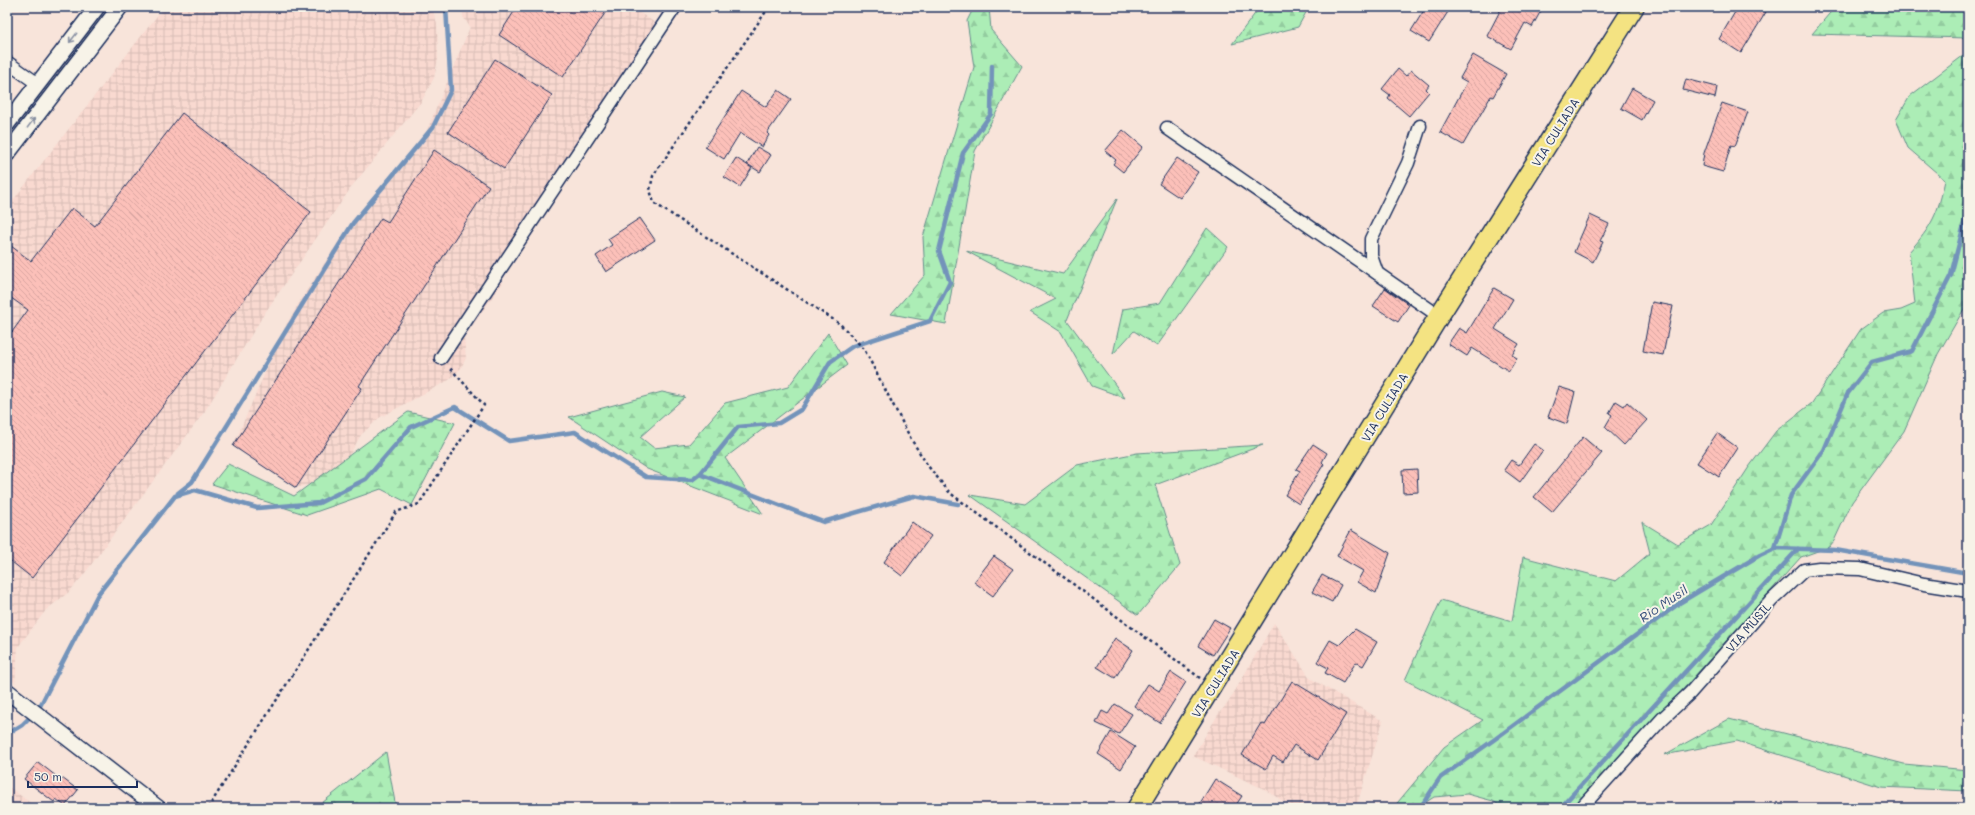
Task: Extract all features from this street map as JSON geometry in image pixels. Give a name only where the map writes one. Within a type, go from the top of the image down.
[{"type":"main road","name":"VIA CULIADA","points":[[1137,808],[1439,316],[1634,7]]},
{"type":"street","points":[[7,124],[97,7]]},
{"type":"street","points":[[7,154],[120,7]]},
{"type":"street","points":[[441,358],[675,7]]},
{"type":"street","points":[[7,62],[38,84]]},
{"type":"street","points":[[1377,273],[1370,256],[1371,239],[1408,163],[1420,126]]},
{"type":"street","points":[[1167,128],[1439,316]]},
{"type":"street","name":"VIA MUSIL","points":[[1581,808],[1662,719],[1690,693],[1772,600],[1804,570],[1820,568],[1860,569],[1924,584],[1968,590]]},
{"type":"street","points":[[12,695],[158,808]]},
{"type":"path","points":[[769,7],[654,176],[650,190],[654,203],[840,324],[864,350],[911,439],[928,466],[950,492],[1212,687]]},
{"type":"path","points":[[208,808],[396,512],[419,504],[484,405],[441,358]]},
{"type":"shaded area","points":[[164,7],[432,7],[437,24],[438,59],[434,78],[421,102],[353,185],[264,314],[205,411],[82,577],[69,592],[46,610],[18,647],[15,683],[7,676],[7,208]]},
{"type":"shaded area","points":[[462,7],[631,7],[660,26],[494,276],[503,282],[464,337],[466,358],[461,368],[449,380],[379,418],[361,435],[342,468],[319,482],[296,488],[233,446],[285,327],[302,298],[341,238],[371,199],[426,133],[470,27],[463,17]]},
{"type":"shaded area","points":[[1274,623],[1310,678],[1383,721],[1356,808],[1294,808],[1264,789],[1193,756],[1219,713],[1228,703]]},
{"type":"shaded area","points":[[7,786],[13,790],[37,808],[7,808]]},
{"type":"green space","points":[[974,7],[989,7],[991,30],[1022,66],[975,151],[946,324],[891,314],[925,275],[923,237],[974,67],[967,21]]},
{"type":"green space","points":[[1260,7],[1309,7],[1298,27],[1232,44]]},
{"type":"green space","points":[[1835,7],[1904,7],[1910,11],[1918,7],[1968,7],[1968,38],[1812,34]]},
{"type":"green space","points":[[1968,52],[1968,302],[1938,354],[1904,431],[1852,502],[1834,541],[1829,547],[1801,557],[1577,808],[1504,808],[1493,801],[1467,794],[1434,797],[1417,808],[1393,808],[1444,747],[1483,720],[1405,680],[1441,600],[1512,621],[1523,557],[1616,581],[1650,553],[1642,522],[1678,544],[1711,525],[1749,467],[1776,431],[1812,403],[1861,329],[1883,313],[1901,310],[1915,304],[1909,252],[1929,227],[1937,211],[1945,180],[1908,148],[1896,120],[1910,96]]},
{"type":"green space","points":[[1117,199],[1067,320],[1125,398],[1092,386],[1061,332],[1030,312],[1056,299],[966,251],[1063,274]]},
{"type":"green space","points":[[1207,228],[1228,247],[1157,346],[1134,331],[1113,354],[1123,309],[1160,303]]},
{"type":"green space","points":[[828,333],[847,365],[725,458],[763,514],[647,469],[569,417],[662,392],[685,397],[640,437],[654,448],[689,444],[725,403],[788,387]]},
{"type":"green space","points":[[408,412],[455,423],[412,505],[381,489],[307,515],[212,484],[228,464],[294,496]]},
{"type":"green space","points":[[1263,445],[1155,485],[1180,565],[1138,615],[970,495],[1025,504],[1077,465],[1137,453]]},
{"type":"green space","points":[[1729,719],[1904,764],[1968,770],[1968,791],[1881,787],[1737,741],[1664,755]]},
{"type":"green space","points":[[386,752],[396,808],[323,808],[322,803]]},
{"type":"building","points":[[517,7],[609,7],[563,77],[499,35]]},
{"type":"building","points":[[1426,7],[1451,7],[1429,42],[1411,31]]},
{"type":"building","points":[[1502,7],[1543,7],[1532,27],[1525,23],[1511,49],[1487,36]]},
{"type":"building","points":[[1738,7],[1758,7],[1766,12],[1741,53],[1719,39]]},
{"type":"building","points":[[1473,55],[1506,74],[1493,97],[1491,96],[1463,145],[1440,132],[1467,82],[1460,78]]},
{"type":"building","points":[[495,59],[552,95],[504,169],[448,132]]},
{"type":"building","points":[[1398,69],[1406,76],[1411,70],[1429,85],[1426,89],[1429,92],[1409,116],[1388,98],[1390,95],[1382,89]]},
{"type":"building","points":[[1686,79],[1717,87],[1715,98],[1683,90]]},
{"type":"building","points":[[1632,88],[1653,100],[1642,120],[1621,108]]},
{"type":"building","points":[[778,90],[791,99],[767,133],[769,135],[762,147],[740,133],[724,159],[705,147],[741,91],[766,107]]},
{"type":"building","points":[[1722,103],[1748,112],[1735,146],[1731,145],[1723,172],[1702,166],[1704,153]]},
{"type":"building","points":[[182,113],[311,212],[32,578],[7,558],[7,328],[12,332],[28,310],[7,295],[7,243],[31,261],[72,208],[95,226]]},
{"type":"building","points":[[1123,130],[1143,147],[1123,172],[1113,164],[1116,160],[1105,151]]},
{"type":"building","points":[[757,147],[771,155],[760,172],[747,164]]},
{"type":"building","points":[[434,150],[489,186],[359,386],[362,388],[296,488],[233,446],[381,218],[388,222]]},
{"type":"building","points":[[736,158],[752,168],[740,187],[724,177]]},
{"type":"building","points":[[1177,158],[1198,172],[1180,198],[1159,184]]},
{"type":"building","points":[[1590,215],[1609,224],[1600,241],[1603,242],[1593,262],[1574,252]]},
{"type":"building","points":[[640,218],[655,240],[606,272],[596,256],[612,245],[608,239]]},
{"type":"building","points":[[1385,288],[1409,305],[1398,322],[1373,306]]},
{"type":"building","points":[[1494,288],[1513,299],[1495,329],[1519,344],[1512,355],[1517,358],[1509,371],[1472,348],[1467,356],[1448,344],[1459,328],[1467,333]]},
{"type":"building","points":[[1652,302],[1673,306],[1663,355],[1643,351]]},
{"type":"building","points":[[1559,387],[1575,392],[1567,424],[1548,417]]},
{"type":"building","points":[[1616,401],[1624,406],[1627,402],[1647,420],[1624,445],[1605,427],[1612,415],[1609,413]]},
{"type":"building","points":[[1717,433],[1738,448],[1719,477],[1697,463]]},
{"type":"building","points":[[1583,437],[1602,453],[1552,512],[1534,497]]},
{"type":"building","points":[[1313,444],[1327,453],[1322,462],[1324,464],[1299,504],[1285,495],[1300,471],[1296,469]]},
{"type":"building","points":[[1534,444],[1543,450],[1520,482],[1504,470],[1511,460],[1519,465]]},
{"type":"building","points":[[1417,469],[1418,492],[1403,493],[1402,470]]},
{"type":"building","points":[[912,522],[931,536],[902,576],[884,562]]},
{"type":"building","points":[[1351,530],[1390,553],[1376,593],[1357,582],[1363,571],[1337,556]]},
{"type":"building","points":[[994,556],[1013,569],[993,596],[974,582]]},
{"type":"building","points":[[1322,575],[1341,585],[1332,602],[1312,592]]},
{"type":"building","points":[[1214,619],[1230,628],[1213,655],[1198,646]]},
{"type":"building","points":[[1355,629],[1377,642],[1363,666],[1356,662],[1343,683],[1325,673],[1328,668],[1317,662],[1330,640],[1339,645]]},
{"type":"building","points":[[1115,638],[1133,650],[1115,678],[1097,667]]},
{"type":"building","points":[[1171,672],[1186,682],[1160,723],[1134,706],[1148,684],[1159,691]]},
{"type":"building","points":[[1292,681],[1346,714],[1318,760],[1294,745],[1283,762],[1273,756],[1266,769],[1242,755],[1261,723],[1265,725]]},
{"type":"building","points":[[1115,704],[1132,714],[1119,734],[1096,723],[1102,711],[1108,714]]},
{"type":"building","points":[[1111,732],[1135,747],[1121,769],[1098,754]]},
{"type":"building","points":[[38,762],[61,780],[62,778],[78,790],[65,806],[56,799],[54,802],[24,779]]},
{"type":"building","points":[[1215,779],[1242,796],[1234,808],[1197,808]]},
{"type":"waterway","points":[[178,493],[192,482],[353,223],[433,127],[451,90],[446,7]]},
{"type":"waterway","points":[[7,734],[22,725],[39,708],[98,594],[175,496],[195,490],[257,508],[319,503],[366,479],[411,427],[455,407],[509,441],[575,432],[646,477],[692,480],[700,474],[738,427],[779,423],[802,409],[830,362],[853,346],[930,321],[950,282],[939,251],[963,153],[991,114],[992,66]]},
{"type":"waterway","points":[[1775,548],[1791,495],[1824,450],[1848,393],[1872,362],[1912,351],[1951,275],[1968,209]]},
{"type":"waterway","points":[[700,474],[823,522],[914,496],[958,504]]},
{"type":"waterway","name":"Rio Musil","points":[[1420,808],[1440,778],[1681,602],[1760,555],[1775,548],[1835,550],[1968,573]]},
{"type":"waterway","points":[[1560,808],[1798,549]]}]
